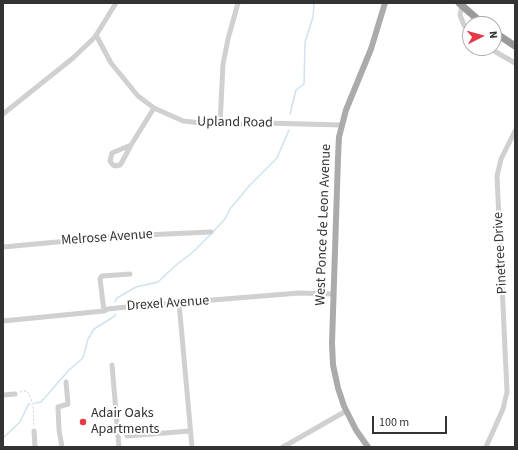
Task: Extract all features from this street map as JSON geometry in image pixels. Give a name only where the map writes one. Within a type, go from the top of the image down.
[{"type":"highway","points":[[461,4],[474,16]]},
{"type":"highway","points":[[502,37],[515,46]]},
{"type":"main road","name":"West Ponce de Leon Avenue","points":[[368,447],[356,430],[346,411],[338,388],[333,365],[333,294],[338,158],[342,125],[347,106],[371,48],[385,3]]},
{"type":"street","points":[[3,114],[73,58],[96,35],[116,3]]},
{"type":"street","points":[[220,125],[223,64],[228,38],[238,3]]},
{"type":"street","points":[[461,4],[460,15],[462,20]]},
{"type":"street","name":"Upland Road","points":[[96,35],[111,63],[138,96],[154,108],[183,121],[220,125],[264,123],[342,125]]},
{"type":"street","points":[[502,56],[515,63]]},
{"type":"street","points":[[131,145],[112,153],[110,161],[113,165],[120,165],[154,108]]},
{"type":"street","name":"Pinetree Drive","points":[[486,447],[503,409],[507,392],[498,176],[500,159],[515,131]]},
{"type":"street","name":"Melrose Avenue","points":[[3,247],[122,236],[211,232]]},
{"type":"street","points":[[104,311],[100,279],[102,276],[130,274]]},
{"type":"street","name":"Drexel Avenue","points":[[3,321],[104,311],[108,309],[126,307],[299,293],[333,294]]},
{"type":"street","points":[[179,303],[192,447]]},
{"type":"street","points":[[112,365],[119,447]]},
{"type":"street","points":[[62,447],[59,430],[58,407],[68,404],[66,382]]},
{"type":"street","points":[[3,395],[15,394]]},
{"type":"street","points":[[283,447],[346,411]]},
{"type":"street","points":[[34,431],[35,447]]},
{"type":"street","points":[[127,436],[190,431]]},
{"type":"path","points":[[15,394],[26,391],[28,392],[33,404],[34,431]]},
{"type":"waterway","points":[[290,114],[296,90],[304,84],[305,42],[313,17],[314,3]]},
{"type":"waterway","points":[[115,302],[117,298],[136,287],[158,282],[193,252],[225,219],[230,209],[249,186],[277,158],[289,130]]},
{"type":"waterway","points":[[35,403],[41,402],[69,370],[83,358],[88,339],[94,329],[115,316],[115,314]]},
{"type":"waterway","points":[[3,438],[20,422],[28,405],[30,404]]},
{"type":"place","name":"Adair Oaks Apartments","points":[[83,422]]}]
